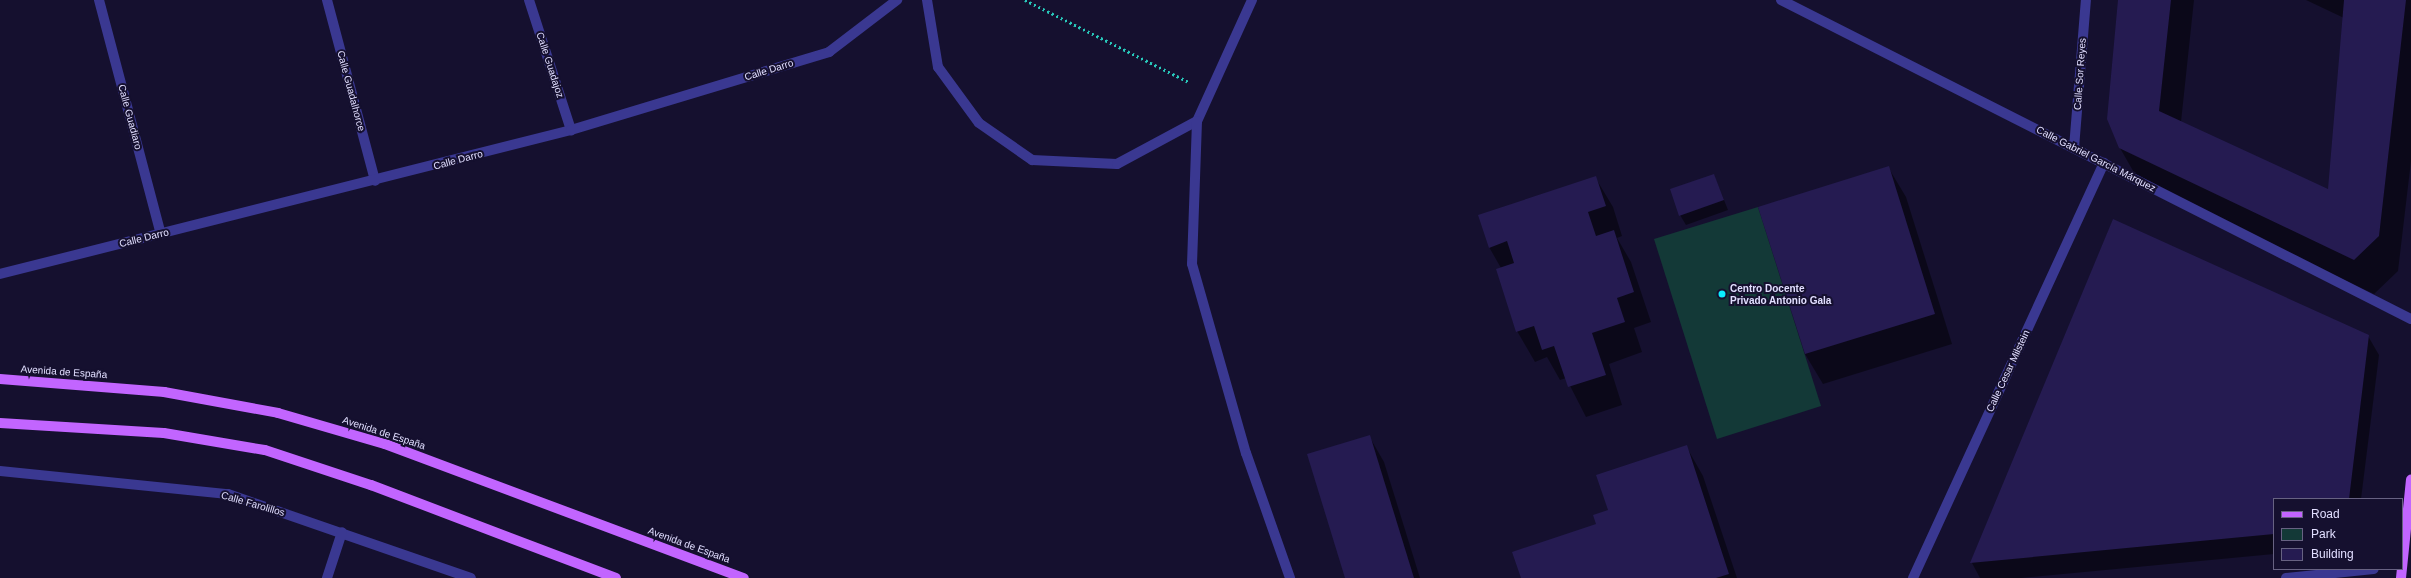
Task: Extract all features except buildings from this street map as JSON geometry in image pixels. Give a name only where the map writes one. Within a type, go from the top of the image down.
[{"type":"main road","name":"Avenida de España","points":[[0,379],[164,392],[278,413],[385,444],[744,578]]},
{"type":"main road","points":[[0,423],[164,433],[265,450],[371,485],[616,578]]},
{"type":"main road","points":[[2403,556],[2411,480]]},
{"type":"street","name":"Calle Guadiaro","points":[[99,0],[161,234]]},
{"type":"street","name":"Calle Guadalhorce","points":[[327,0],[375,181]]},
{"type":"street","name":"Calle Guadajoz","points":[[529,0],[571,130]]},
{"type":"street","name":"Calle Darro","points":[[0,274],[375,181],[571,130],[829,52],[897,0]]},
{"type":"street","points":[[927,0],[938,67],[979,123],[1032,160],[1117,164],[1197,121]]},
{"type":"street","points":[[1252,0],[1197,121],[1192,264],[1246,453],[1290,578]]},
{"type":"street","name":"Calle Gabriel García Márquez","points":[[1781,0],[2411,319]]},
{"type":"street","name":"Calle Sor Reyes","points":[[2074,148],[2086,0]]},
{"type":"street","name":"Calle Cesar Milstein","points":[[1913,578],[2104,163]]},
{"type":"street","name":"Calle Farolillos","points":[[0,471],[228,494],[472,578]]},
{"type":"street","points":[[327,578],[342,532]]},
{"type":"street","points":[[2286,578],[2364,570]]},
{"type":"path","points":[[1025,0],[1210,93]]},
{"type":"green space","points":[[1758,207],[1821,406],[1717,439],[1654,239]]},
{"type":"place","name":"Centro Docente Privado Antonio Gala","points":[[1722,294]]}]
